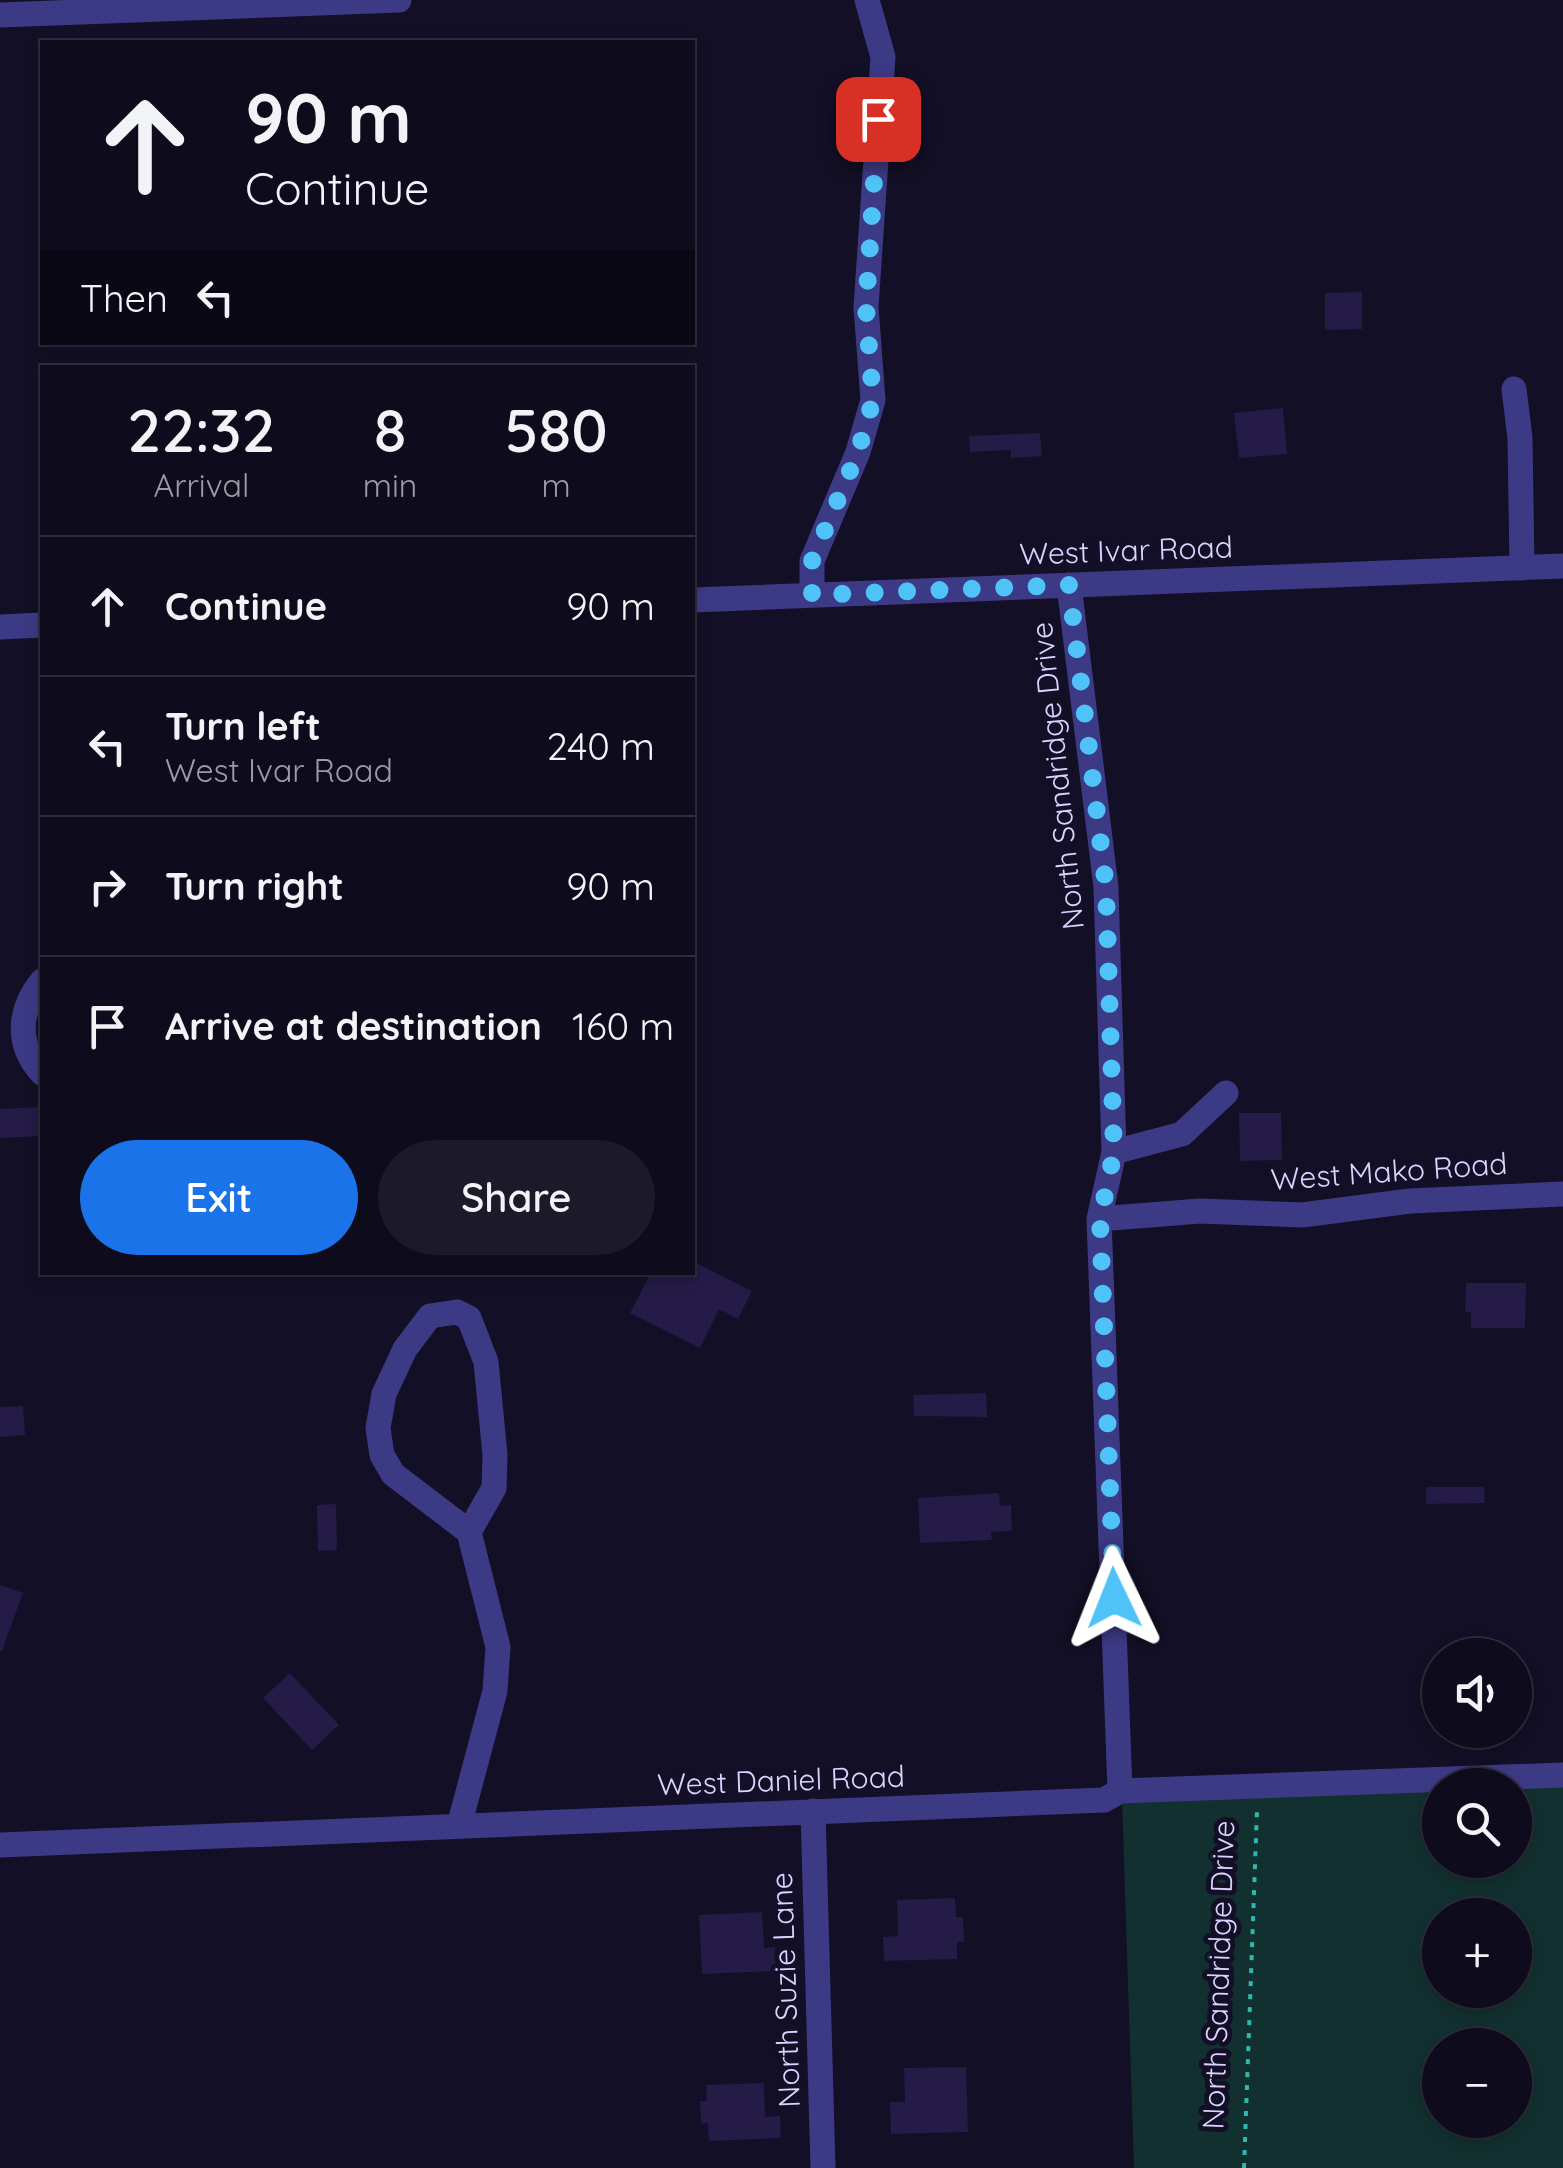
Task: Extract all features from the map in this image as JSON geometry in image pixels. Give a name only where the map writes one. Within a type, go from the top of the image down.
[{"type":"street","points":[[0,15],[399,0]]},
{"type":"street","points":[[812,595],[812,561],[858,452],[873,400],[866,307],[883,57],[868,0]]},
{"type":"street","points":[[1514,388],[1520,438],[1522,568]]},
{"type":"street","name":"West Ivar Road","points":[[695,600],[1563,566]]},
{"type":"street","name":"North Sandridge Drive","points":[[1069,585],[1106,887],[1114,1152],[1100,1219],[1120,1790]]},
{"type":"street","points":[[0,626],[40,625]]},
{"type":"street","points":[[40,984],[28,1000],[22,1021],[24,1042],[40,1070]]},
{"type":"street","points":[[1114,1152],[1182,1134],[1226,1094]]},
{"type":"street","name":"West Mako Road","points":[[1100,1219],[1200,1211],[1302,1215],[1410,1202],[1563,1194]]},
{"type":"street","points":[[459,1826],[494,1691],[498,1647],[469,1532],[393,1474],[382,1455],[378,1428],[384,1394],[405,1349],[430,1316],[444,1311],[468,1318],[486,1362],[494,1488],[469,1532]]},
{"type":"street","name":"West Daniel Road","points":[[0,1844],[1104,1800],[1120,1790],[1563,1775]]},
{"type":"street","name":"North Suzie Lane","points":[[813,1811],[823,2168]]},
{"type":"path","name":"North Sandridge Drive","points":[[1244,2168],[1258,1785]]},
{"type":"green space","points":[[1563,1784],[1563,2168],[1134,2168],[1122,1800],[1422,1790],[1422,1878],[1532,1878],[1532,1785]]},
{"type":"building","points":[[1362,292],[1362,329],[1325,330],[1325,293]]},
{"type":"building","points":[[1283,408],[1287,454],[1239,458],[1234,413]]},
{"type":"building","points":[[1040,433],[1042,456],[1011,458],[1011,450],[970,452],[969,436]]},
{"type":"building","points":[[40,1107],[40,1136],[0,1138],[0,1109]]},
{"type":"building","points":[[1239,1113],[1281,1113],[1282,1160],[1240,1161]]},
{"type":"building","points":[[695,1262],[752,1291],[738,1319],[719,1309],[700,1348],[630,1313],[649,1275],[695,1275]]},
{"type":"building","points":[[1466,1283],[1526,1283],[1525,1328],[1471,1328],[1471,1312],[1465,1312]]},
{"type":"building","points":[[986,1393],[987,1417],[914,1416],[913,1395]]},
{"type":"building","points":[[23,1406],[25,1435],[0,1437],[0,1407]]},
{"type":"building","points":[[1426,1487],[1484,1487],[1485,1503],[1426,1504]]},
{"type":"building","points":[[999,1493],[1000,1506],[1011,1505],[1012,1531],[991,1532],[992,1540],[920,1543],[918,1498]]},
{"type":"building","points":[[336,1504],[337,1550],[318,1551],[317,1505]]},
{"type":"building","points":[[0,1585],[23,1593],[2,1651],[0,1651]]},
{"type":"building","points":[[290,1673],[339,1725],[312,1750],[263,1698]]},
{"type":"building","points":[[955,1898],[956,1917],[963,1917],[964,1942],[957,1942],[957,1959],[884,1961],[883,1937],[898,1936],[897,1900]]},
{"type":"building","points":[[762,1912],[764,1948],[775,1947],[776,1971],[702,1974],[699,1915]]},
{"type":"building","points":[[966,2067],[968,2132],[891,2134],[890,2102],[905,2102],[904,2068]]},
{"type":"building","points":[[764,2083],[765,2117],[780,2116],[781,2138],[709,2141],[708,2123],[701,2124],[700,2101],[707,2101],[706,2085]]},
{"type":"route","points":[[878,119],[866,307],[873,400],[858,452],[812,561],[812,595],[1069,585],[1088,767],[1106,887],[1114,1152],[1100,1219],[1114,1598]]}]
